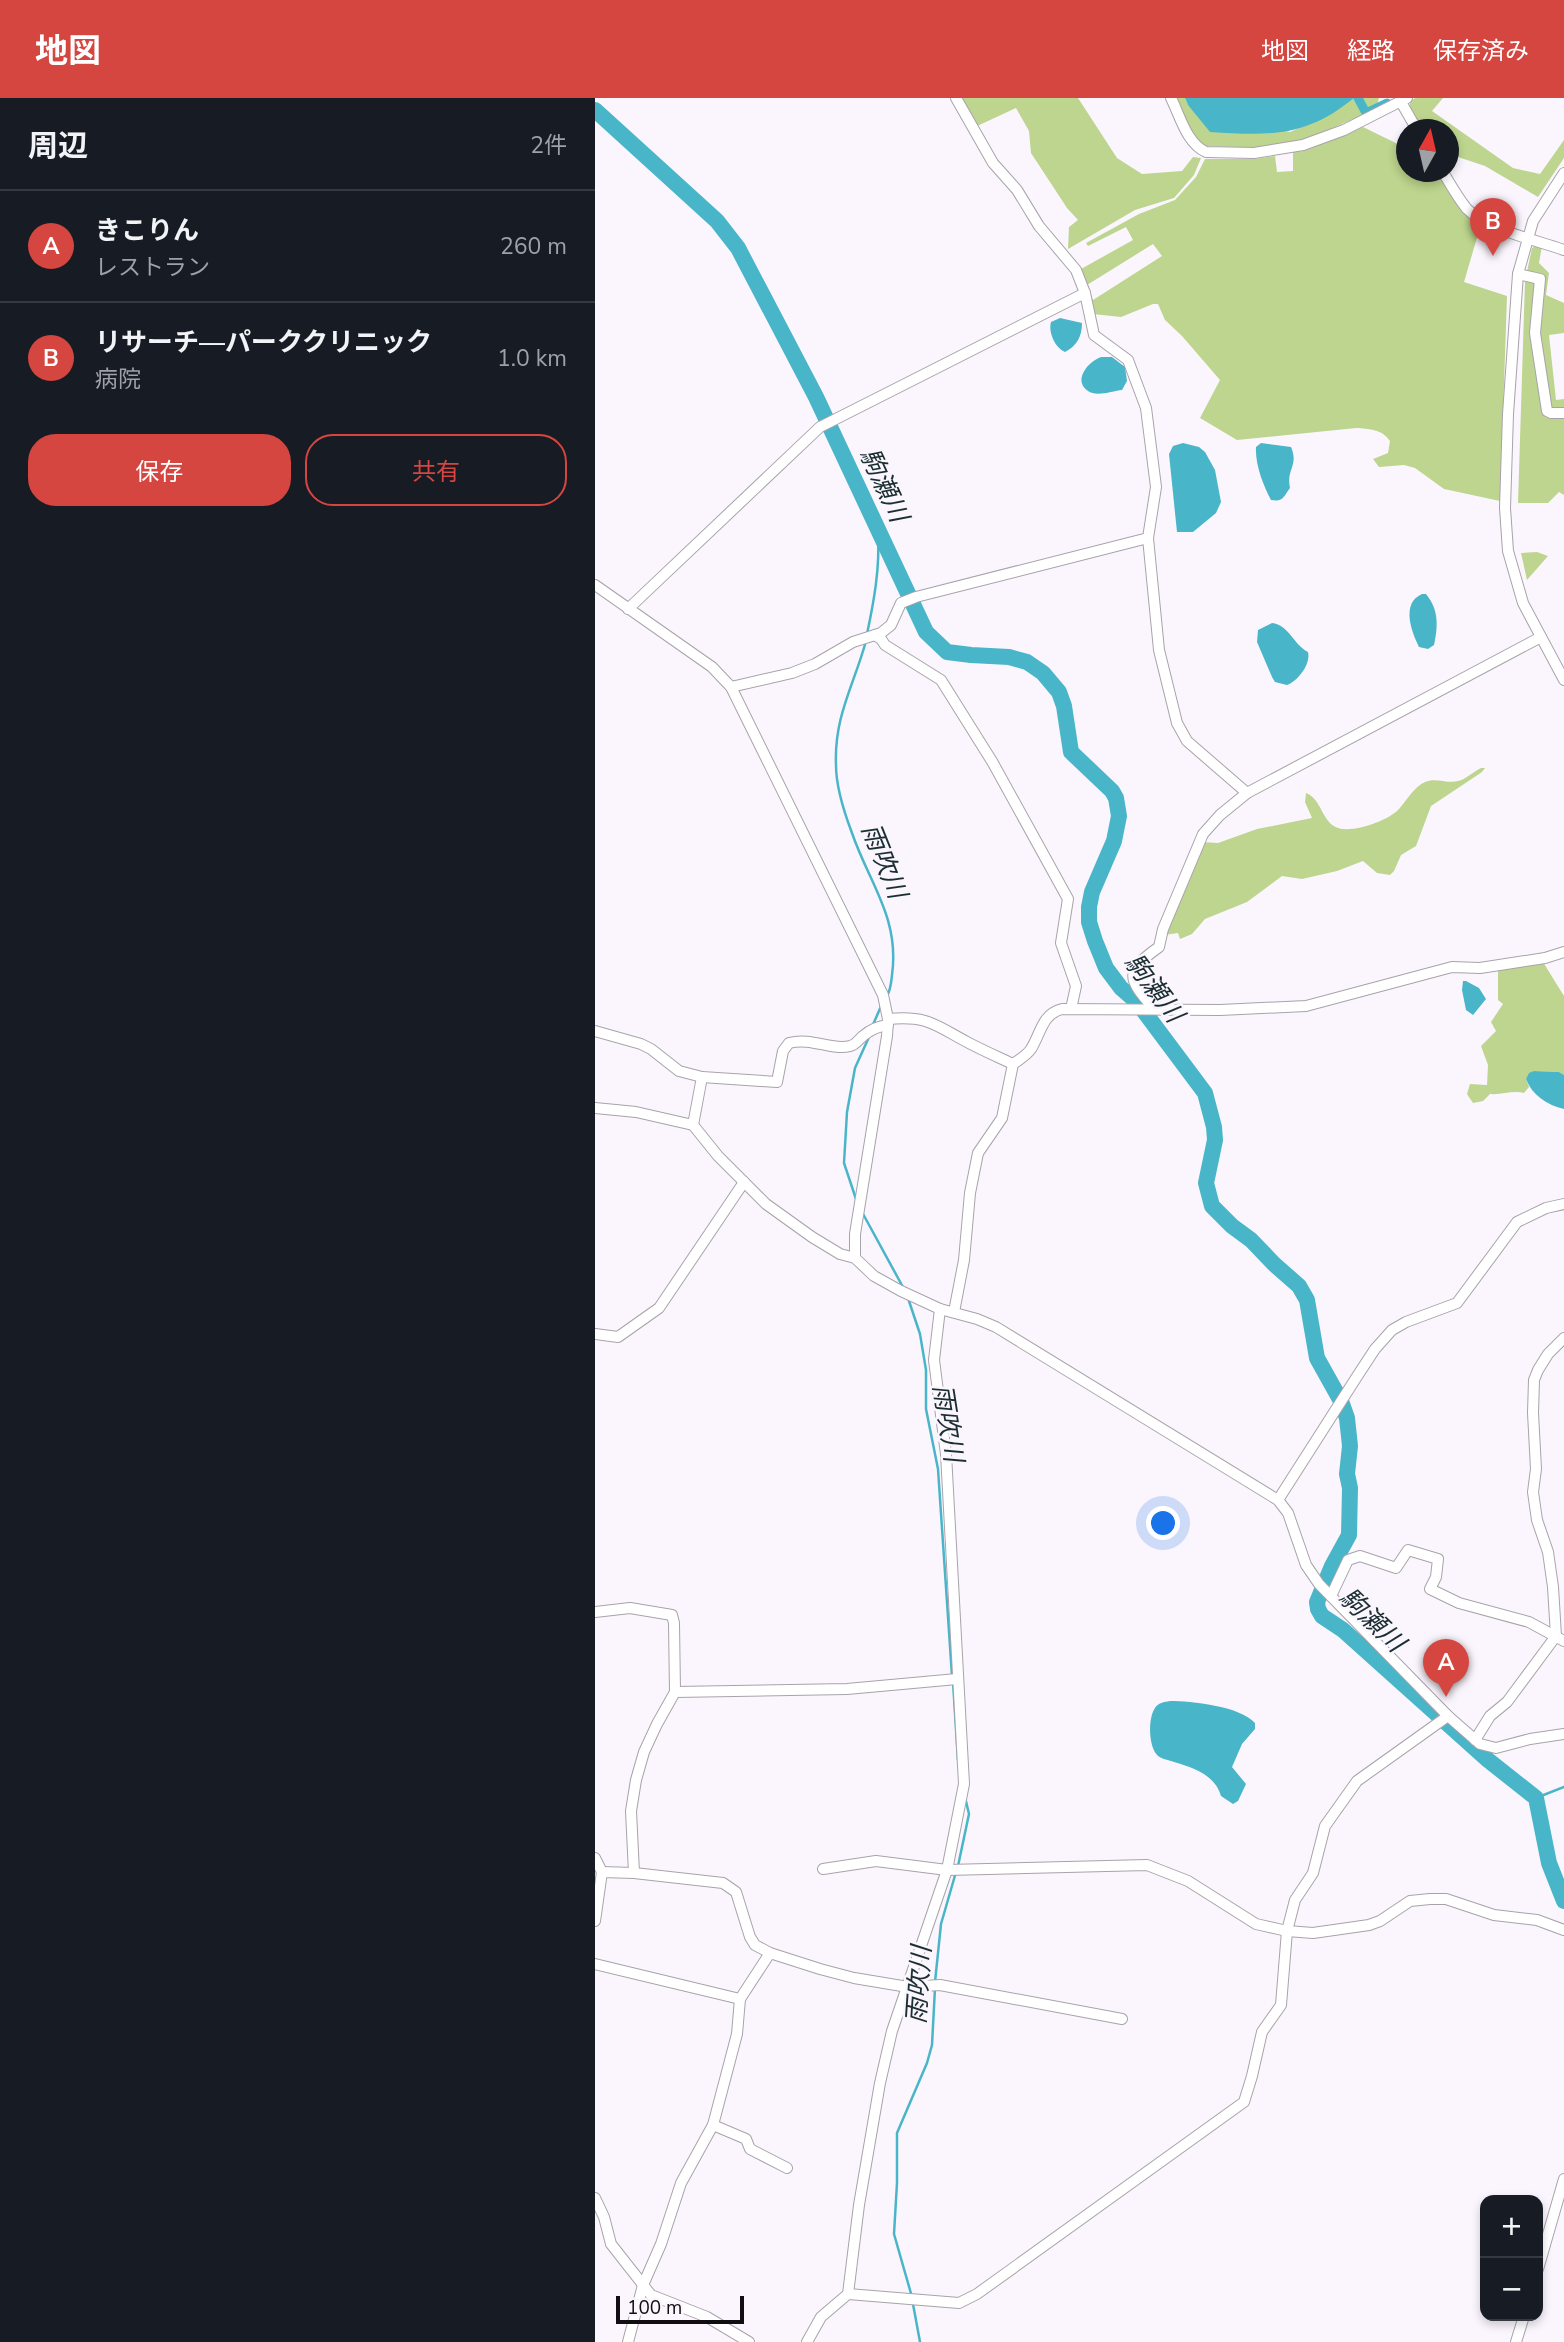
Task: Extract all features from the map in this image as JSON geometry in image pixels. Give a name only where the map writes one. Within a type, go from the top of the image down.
[{"type":"street","points":[[956,98],[993,163],[1017,190],[1039,226],[1076,271],[1085,293],[1094,335],[1128,360],[1146,408],[1156,487],[1148,538],[1159,650],[1177,723],[1187,741],[1247,793]]},
{"type":"street","points":[[1171,98],[1195,146],[1206,152],[1274,152],[1303,145],[1344,130],[1404,100],[1412,119]]},
{"type":"street","points":[[1564,173],[1540,209],[1527,237],[1518,274],[1508,414],[1506,537],[1514,577],[1523,603],[1564,680]]},
{"type":"street","points":[[1450,182],[1467,208],[1489,223],[1564,250]]},
{"type":"street","points":[[1518,274],[1540,279],[1535,333],[1548,411],[1564,413]]},
{"type":"street","points":[[628,609],[820,427],[1085,293]]},
{"type":"street","points":[[731,687],[792,673],[815,664],[853,642],[881,633],[891,625],[901,603],[912,598],[1148,538]]},
{"type":"street","points":[[595,585],[712,667],[731,687],[883,995],[886,1021],[857,1220],[855,1258]]},
{"type":"street","points":[[869,637],[881,639],[885,645],[941,680],[993,763],[1068,899],[1061,943],[1076,986],[1071,1009]]},
{"type":"street","points":[[1151,1009],[1134,984],[1134,971],[1141,960],[1159,947],[1163,929],[1203,834],[1220,815],[1247,793],[1541,637]]},
{"type":"street","points":[[954,1312],[964,1260],[970,1193],[978,1153],[1002,1118],[1013,1064],[1030,1052],[1044,1021],[1053,1011],[1220,1010],[1305,1006],[1452,967],[1480,968],[1545,958],[1564,952]]},
{"type":"street","points":[[595,1031],[641,1044],[678,1070],[702,1077],[777,1082],[783,1051],[789,1043],[802,1040],[854,1046],[886,1021],[912,1018],[937,1023],[967,1042],[1013,1064]]},
{"type":"street","points":[[693,1125],[702,1077]]},
{"type":"street","points":[[595,1108],[636,1112],[693,1125],[718,1156],[766,1205],[812,1237],[840,1254],[855,1258],[874,1276],[901,1291],[940,1309],[996,1327],[1278,1500],[1288,1513],[1306,1565],[1319,1584],[1448,1716],[1475,1740],[1486,1747],[1496,1748],[1564,1734]]},
{"type":"street","points":[[595,1334],[618,1337],[659,1308],[744,1182]]},
{"type":"street","points":[[1278,1500],[1375,1349],[1392,1330],[1457,1303],[1517,1222],[1546,1208],[1564,1204]]},
{"type":"street","points":[[807,2342],[821,2317],[848,2294],[859,2205],[880,2083],[892,2031],[947,1870],[964,1784],[946,1454],[934,1360],[940,1309]]},
{"type":"street","points":[[1475,1740],[1490,1716],[1507,1702],[1560,1639],[1548,1552],[1537,1520],[1533,1492],[1536,1469],[1533,1413],[1534,1380],[1538,1370],[1548,1354],[1564,1338]]},
{"type":"street","points":[[1329,1594],[1348,1560],[1360,1556],[1396,1568],[1408,1550],[1438,1559],[1436,1577],[1430,1589],[1459,1603],[1529,1622],[1560,1639]]},
{"type":"street","points":[[595,1612],[630,1608],[672,1615],[674,1623],[675,1692],[644,1752],[631,1811],[634,1873]]},
{"type":"street","points":[[675,1692],[847,1689],[957,1679]]},
{"type":"street","points":[[848,2294],[959,2303],[1244,2102],[1262,2032],[1281,2005],[1287,1931],[1295,1900],[1313,1873],[1325,1826],[1357,1781],[1448,1716]]},
{"type":"street","points":[[595,1858],[602,1872],[595,1921]]},
{"type":"street","points":[[823,1869],[876,1861],[947,1870],[1147,1865],[1188,1881],[1257,1924],[1287,1931],[1313,1933],[1370,1926],[1410,1901],[1430,1899],[1446,1899],[1494,1915],[1537,1920],[1564,1930]]},
{"type":"street","points":[[602,1872],[723,1883],[736,1892],[755,1945],[770,1953],[854,1978],[908,1987],[935,1984],[1122,2019]]},
{"type":"street","points":[[628,2342],[643,2285],[661,2244],[681,2183],[713,2125],[737,2034],[740,1999],[770,1953]]},
{"type":"street","points":[[595,1964],[740,1999]]},
{"type":"street","points":[[713,2125],[747,2138],[750,2150],[787,2168]]},
{"type":"street","points":[[1541,2258],[1564,2179]]},
{"type":"street","points":[[595,2198],[604,2217],[611,2244],[652,2295],[707,2316],[749,2342]]},
{"type":"street","points":[[1516,2342],[1522,2321]]},
{"type":"green space","points":[[958,98],[1078,98],[1117,158],[1142,174],[1182,171],[1193,157],[1201,158],[1194,175],[1174,198],[1135,210],[1068,249],[1069,227],[1078,220],[1067,208],[1031,153],[1029,131],[1016,108],[975,127]]},
{"type":"green space","points":[[1176,98],[1185,98],[1188,105],[1290,132],[1320,119],[1354,98],[1379,98],[1377,106],[1365,114],[1302,141],[1274,148],[1204,146],[1190,131]]},
{"type":"green space","points":[[1415,98],[1443,98],[1432,111],[1443,119],[1416,119],[1409,107]]},
{"type":"green space","points":[[1363,127],[1396,143],[1396,182],[1447,182],[1481,224],[1464,282],[1507,296],[1500,501],[1444,489],[1415,468],[1404,465],[1379,467],[1373,459],[1388,453],[1390,441],[1375,430],[1356,428],[1237,440],[1200,418],[1220,380],[1165,320],[1158,304],[1121,317],[1093,314],[1081,269],[1133,240],[1126,227],[1088,246],[1086,243],[1139,214],[1175,200],[1196,177],[1205,159],[1255,159],[1275,156],[1277,172],[1293,171],[1293,152],[1304,151]],"holes":[[[1153,244],[1162,256],[1093,300],[1087,285]]]},
{"type":"green space","points":[[1459,130],[1513,168],[1540,174],[1564,140],[1564,158],[1538,197],[1485,166],[1459,157]]},
{"type":"green space","points":[[1542,246],[1539,263],[1549,273],[1546,295],[1564,303],[1564,333],[1549,335],[1556,400],[1564,399],[1564,495],[1559,492],[1548,503],[1518,503],[1525,281],[1532,248]]},
{"type":"green space","points":[[1537,552],[1548,556],[1527,580],[1521,553]]},
{"type":"green space","points":[[1485,768],[1431,806],[1416,846],[1401,855],[1390,875],[1377,873],[1363,861],[1337,871],[1302,879],[1282,876],[1247,902],[1205,919],[1192,934],[1180,939],[1178,933],[1164,935],[1201,842],[1218,843],[1257,829],[1312,818],[1305,802],[1306,793],[1316,800],[1333,825],[1344,829],[1361,827],[1379,822],[1394,813],[1414,790],[1425,782],[1458,781]]},
{"type":"green space","points":[[1543,962],[1564,996],[1564,1075],[1559,1072],[1534,1071],[1526,1079],[1529,1087],[1524,1093],[1490,1094],[1483,1101],[1473,1103],[1467,1094],[1470,1084],[1487,1085],[1488,1065],[1481,1046],[1496,1031],[1491,1022],[1503,1004],[1498,1000],[1498,969]]},
{"type":"water","points":[[1185,98],[1354,98],[1336,111],[1303,127],[1251,134],[1210,132]]},
{"type":"water","points":[[1060,318],[1082,323],[1078,340],[1065,352],[1051,335],[1051,322]]},
{"type":"water","points":[[1101,357],[1112,357],[1125,367],[1127,381],[1122,390],[1095,394],[1083,387],[1084,371]]},
{"type":"water","points":[[1183,443],[1199,447],[1205,452],[1215,470],[1221,502],[1216,513],[1193,532],[1177,532],[1169,454],[1173,446]]},
{"type":"water","points":[[1261,443],[1291,447],[1294,459],[1290,488],[1281,499],[1271,500],[1262,481],[1256,454],[1256,447]]},
{"type":"water","points":[[1422,594],[1426,594],[1430,600],[1436,618],[1434,645],[1428,649],[1419,647],[1410,618],[1412,604]]},
{"type":"water","points":[[1272,623],[1283,627],[1308,652],[1308,662],[1303,672],[1287,685],[1275,682],[1257,642],[1258,630]]},
{"type":"water","points":[[1463,981],[1479,988],[1486,999],[1473,1015],[1466,1010]]},
{"type":"water","points":[[1559,1072],[1564,1075],[1564,1109],[1546,1102],[1532,1090],[1526,1079],[1529,1073]]},
{"type":"water","points":[[1170,1701],[1202,1703],[1227,1709],[1248,1717],[1255,1723],[1255,1729],[1242,1744],[1232,1767],[1246,1784],[1238,1801],[1233,1804],[1221,1796],[1214,1783],[1203,1773],[1161,1758],[1155,1752],[1150,1732],[1151,1718],[1158,1705]]},
{"type":"waterway","points":[[1358,98],[1366,113],[1387,103]]},
{"type":"waterway","name":"駒瀬川","points":[[595,110],[717,221],[738,248],[816,397],[926,632],[947,652],[1009,657],[1027,662],[1043,673],[1059,692],[1064,706],[1071,752],[1112,791],[1119,816],[1114,841],[1092,892],[1089,907],[1089,922],[1095,941],[1106,968],[1121,988],[1137,1002],[1205,1093],[1215,1140],[1206,1183],[1212,1206],[1299,1286],[1307,1300],[1317,1358],[1341,1401],[1347,1418],[1350,1446],[1347,1474],[1350,1488],[1349,1535],[1332,1566],[1317,1602],[1318,1609],[1322,1616],[1343,1630],[1488,1760],[1536,1798],[1549,1863],[1564,1901]]},
{"type":"waterway","name":"雨吹川","points":[[867,634],[876,584],[878,534]]},
{"type":"waterway","name":"雨吹川","points":[[866,641],[841,716],[836,747],[836,774],[846,817],[881,901],[892,936],[892,975],[887,996]]},
{"type":"waterway","name":"雨吹川","points":[[872,1027],[882,1004]]},
{"type":"waterway","name":"雨吹川","points":[[856,1199],[844,1163],[847,1112],[855,1068],[869,1037]]},
{"type":"waterway","name":"雨吹川","points":[[862,1212],[904,1289]]},
{"type":"waterway","name":"雨吹川","points":[[908,1298],[920,1334],[926,1370],[926,1409],[938,1469],[952,1676]]},
{"type":"waterway","name":"雨吹川","points":[[953,1682],[958,1760]]},
{"type":"waterway","points":[[1536,1798],[1564,1787]]},
{"type":"waterway","name":"雨吹川","points":[[958,1866],[969,1814],[965,1797]]},
{"type":"waterway","name":"雨吹川","points":[[935,1982],[941,1924],[956,1872]]},
{"type":"waterway","name":"雨吹川","points":[[912,2297],[894,2234],[897,2133],[932,2045],[935,1988]]},
{"type":"waterway","name":"雨吹川","points":[[913,2304],[920,2342]]},
{"type":"place","name":"リサーチ―パーククリニック","points":[[1493,256]]},
{"type":"place","name":"きこりん","points":[[1446,1697]]}]
